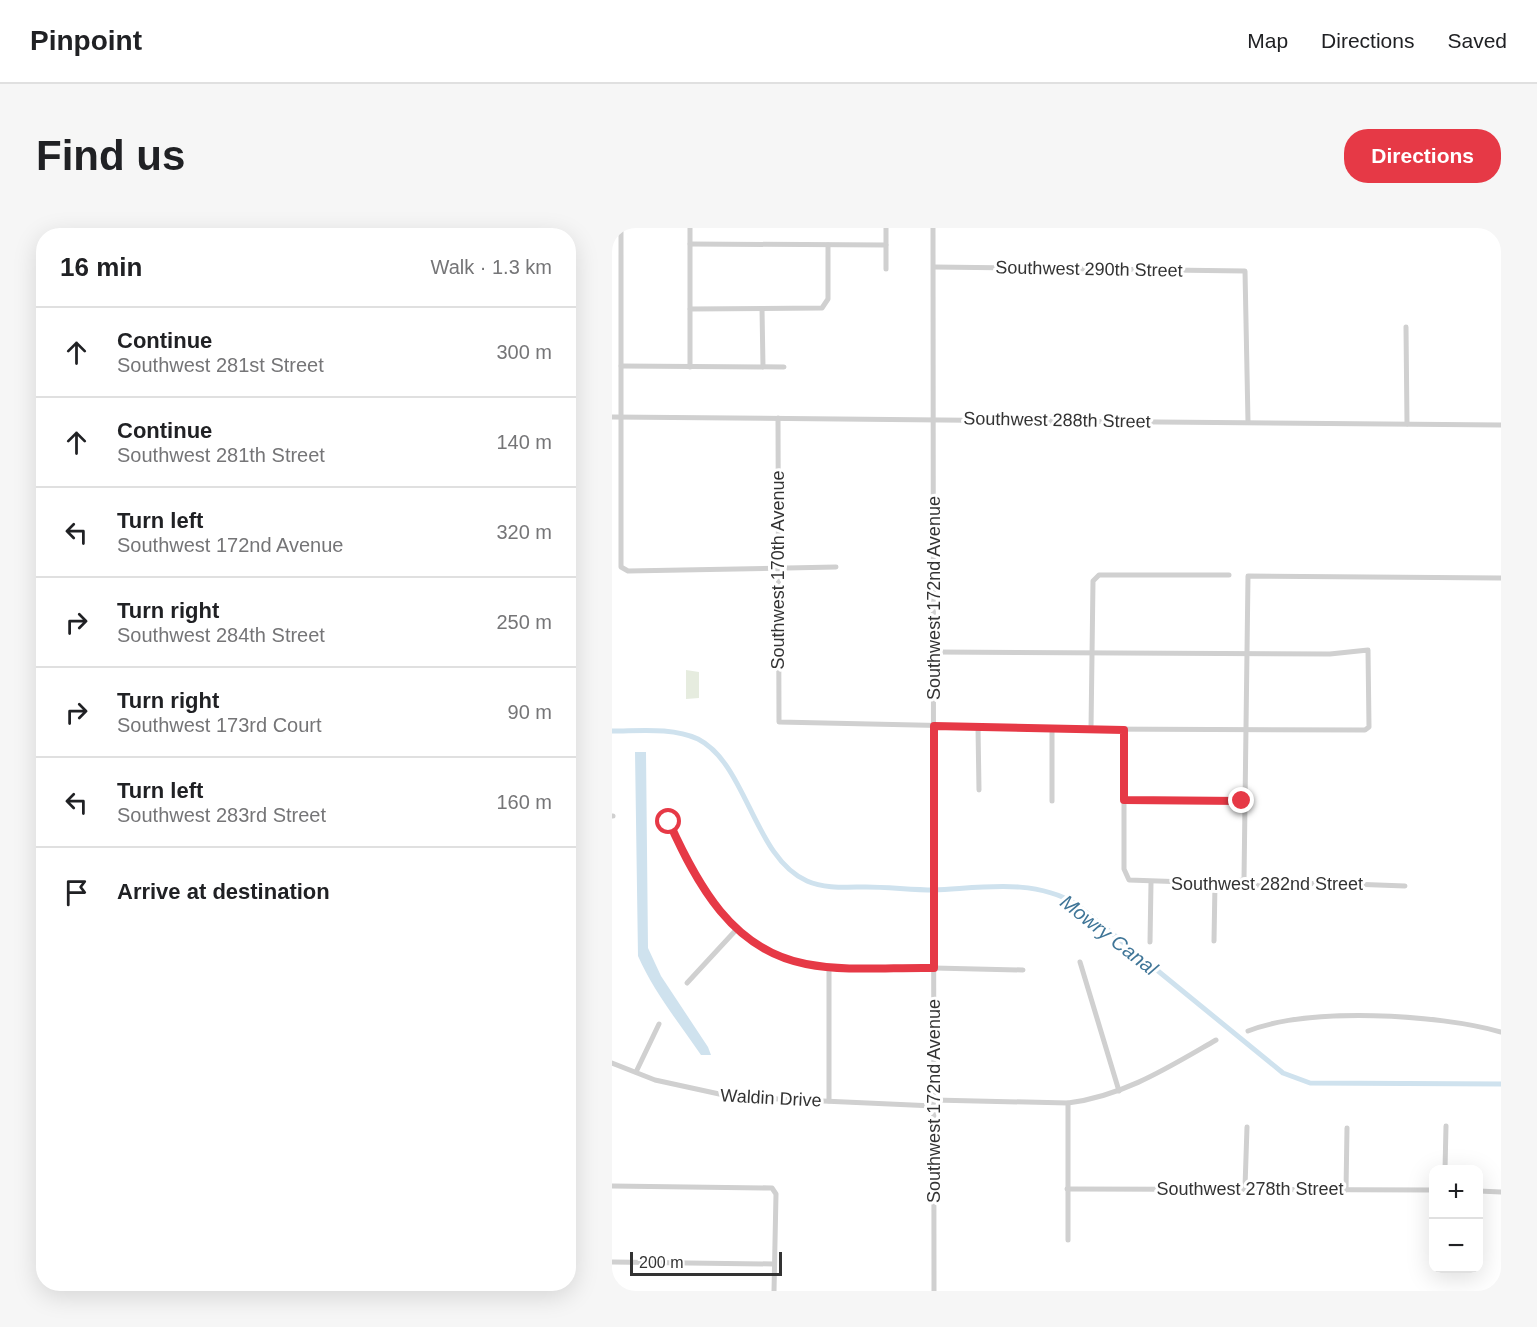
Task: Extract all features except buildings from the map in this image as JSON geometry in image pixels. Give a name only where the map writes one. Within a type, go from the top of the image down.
[{"type":"street","points":[[621,228],[621,567],[628,571],[777,570],[836,567]]},
{"type":"street","points":[[690,228],[690,366]]},
{"type":"street","points":[[886,228],[886,269]]},
{"type":"street","name":"Southwest 172nd Avenue","points":[[933,228],[934,1291]]},
{"type":"street","points":[[690,244],[886,245]]},
{"type":"street","points":[[690,309],[817,309],[824,306],[828,298],[828,245]]},
{"type":"street","name":"Southwest 290th Street","points":[[934,267],[1245,271],[1248,422]]},
{"type":"street","points":[[762,309],[763,367]]},
{"type":"street","points":[[1406,327],[1407,424]]},
{"type":"street","points":[[621,366],[784,367]]},
{"type":"street","name":"Southwest 288th Street","points":[[612,417],[1501,425]]},
{"type":"street","name":"Southwest 170th Avenue","points":[[778,418],[778,722],[934,726]]},
{"type":"street","points":[[1091,729],[1093,581],[1099,575],[1229,575]]},
{"type":"street","points":[[1244,880],[1248,576],[1501,578]]},
{"type":"street","points":[[934,726],[1124,730],[1365,730],[1369,727],[1368,650],[1330,654],[935,652]]},
{"type":"street","points":[[978,727],[979,790]]},
{"type":"street","points":[[1052,728],[1052,801]]},
{"type":"street","points":[[1124,730],[1124,800],[1245,801]]},
{"type":"street","name":"Southwest 282nd Street","points":[[1124,800],[1124,869],[1129,880],[1150,883],[1215,883],[1244,880],[1259,886],[1291,884],[1405,886]]},
{"type":"street","points":[[669,822],[710,900],[736,930],[779,956],[805,964],[829,967],[1023,970]]},
{"type":"street","points":[[1150,883],[1150,942]]},
{"type":"street","points":[[1214,941],[1215,883]]},
{"type":"street","points":[[687,983],[736,930]]},
{"type":"street","points":[[1080,962],[1119,1091]]},
{"type":"street","points":[[829,967],[829,1101]]},
{"type":"street","points":[[1248,1031],[1263,1025],[1314,1018],[1403,1018],[1451,1020],[1501,1032]]},
{"type":"street","points":[[636,1072],[659,1024]]},
{"type":"street","name":"Waldin Drive","points":[[612,1063],[655,1080],[710,1094],[787,1101],[1068,1103],[1119,1091],[1148,1079],[1216,1040]]},
{"type":"street","points":[[1068,1103],[1068,1240]]},
{"type":"street","points":[[1445,1165],[1446,1126]]},
{"type":"street","points":[[1245,1187],[1247,1127]]},
{"type":"street","points":[[1346,1190],[1347,1128]]},
{"type":"street","points":[[612,1185],[772,1188],[775,1190],[774,1291]]},
{"type":"street","name":"Southwest 278th Street","points":[[1067,1189],[1245,1187],[1429,1190]]},
{"type":"street","points":[[1483,1191],[1501,1192]]},
{"type":"street","points":[[612,1262],[774,1264]]},
{"type":"shaded area","points":[[686,670],[699,672],[699,698],[686,699]]},
{"type":"water","points":[[635,752],[646,752],[648,948],[661,976],[711,1055],[701,1055],[659,995],[638,956]]},
{"type":"waterway","name":"Mowry Canal","points":[[612,731],[655,730],[688,735],[715,751],[728,768],[774,853],[789,869],[807,881],[836,887],[926,890],[1007,886],[1043,891],[1076,904],[1283,1073],[1310,1083],[1501,1084]]},
{"type":"route","points":[[669,822],[710,900],[736,930],[759,946],[779,956],[805,964],[829,967],[934,968],[934,726],[1124,730],[1124,800],[1242,801]]}]
